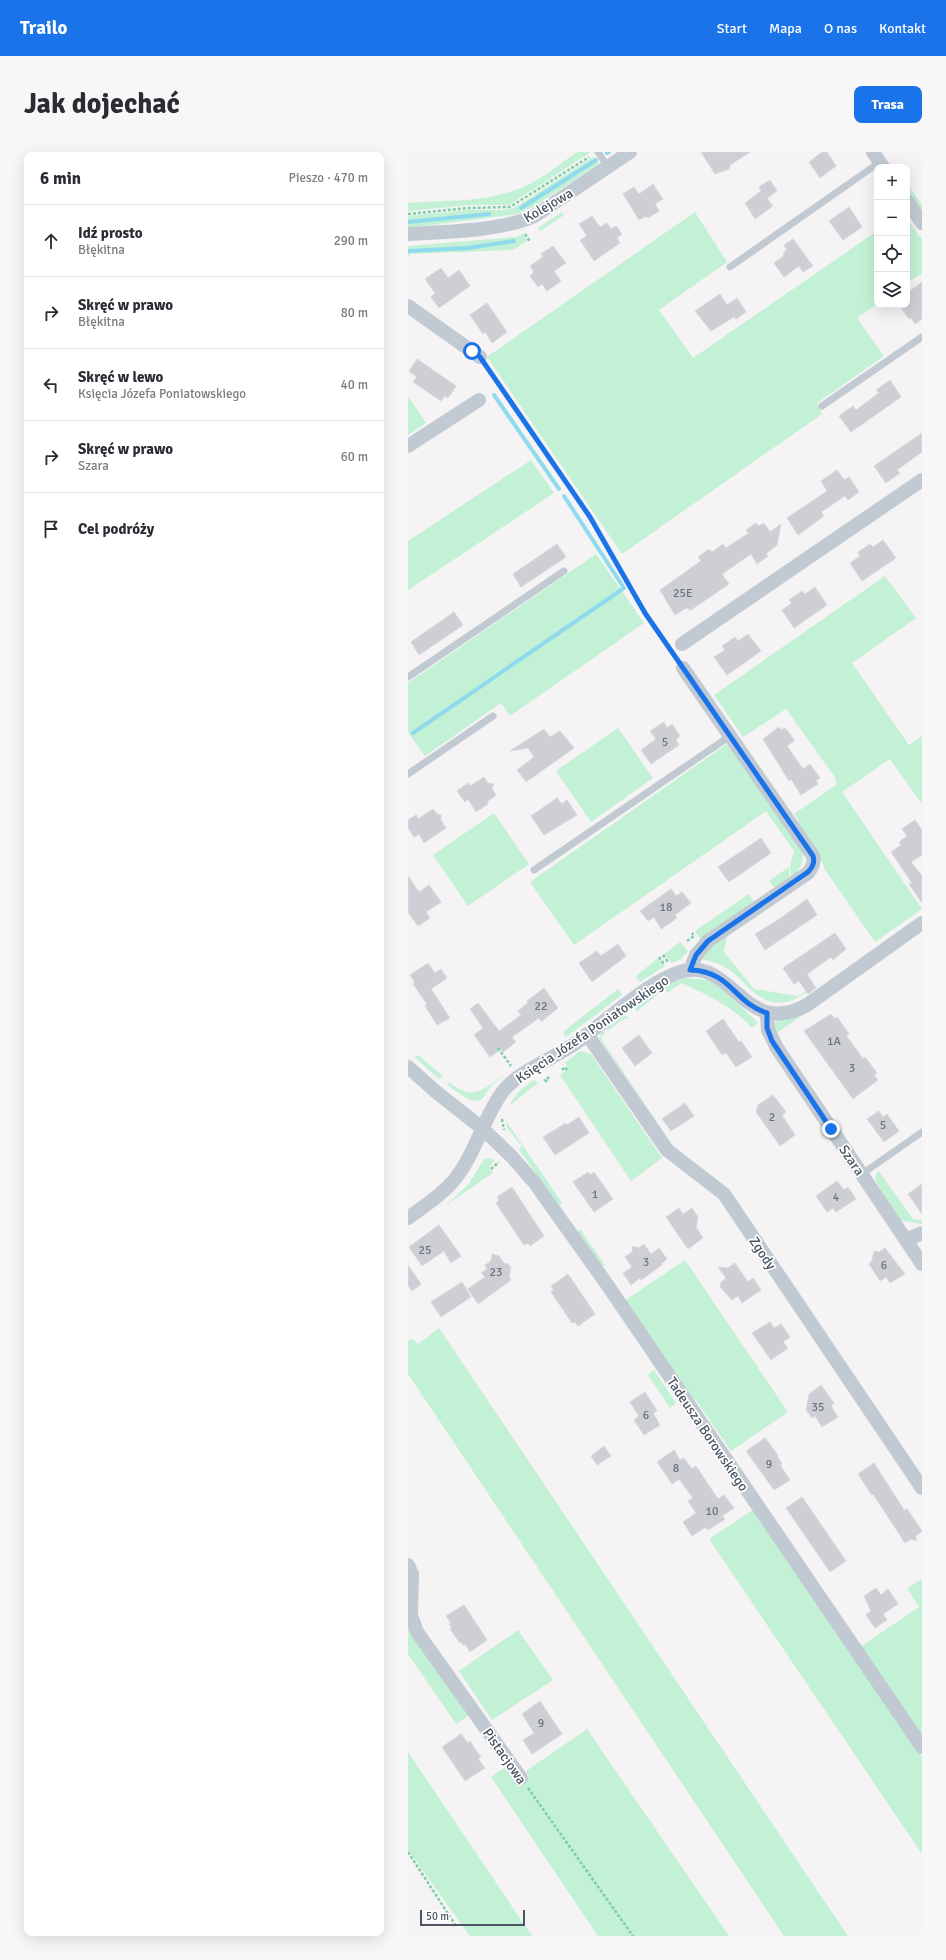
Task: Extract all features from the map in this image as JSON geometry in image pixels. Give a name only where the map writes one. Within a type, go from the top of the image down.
[{"type":"street","name":"Kolejowa","points":[[408,234],[503,225],[523,221],[536,215],[630,152]]},
{"type":"street","points":[[910,205],[922,223]]},
{"type":"street","points":[[408,306],[480,357]]},
{"type":"street","points":[[408,446],[479,400]]},
{"type":"street","points":[[682,644],[922,480]]},
{"type":"street","points":[[683,668],[814,860],[812,867],[808,872],[708,941],[696,955],[690,970]]},
{"type":"street","name":"Księcia Józefa Poniatowskiego","points":[[408,1218],[455,1179],[501,1094],[508,1086],[534,1067],[566,1049],[656,983],[672,975],[690,970],[716,975],[726,982],[749,1004],[767,1013],[791,1012],[807,1005],[922,923]]},
{"type":"street","name":"Szara","points":[[767,1013],[767,1028],[772,1041],[922,1264]]},
{"type":"street","name":"Zgody","points":[[587,1034],[667,1150],[724,1194],[922,1488]]},
{"type":"street","name":"Tadeusza Borowskiego","points":[[408,1067],[430,1088],[483,1129],[520,1165],[565,1224],[922,1747]]},
{"type":"street","points":[[906,1240],[922,1233]]},
{"type":"street","name":"Pistacjowa","points":[[408,1565],[412,1574],[412,1615],[418,1632],[521,1778]]},
{"type":"lane","points":[[598,152],[608,167]]},
{"type":"lane","points":[[730,267],[879,160]]},
{"type":"lane","points":[[822,406],[922,336]]},
{"type":"lane","points":[[408,677],[564,571]]},
{"type":"lane","points":[[408,774],[493,716]]},
{"type":"lane","points":[[534,870],[730,736]]},
{"type":"lane","points":[[862,1174],[922,1132]]},
{"type":"path","points":[[408,214],[469,208],[510,207],[590,156]]},
{"type":"path","points":[[523,232],[530,242]]},
{"type":"path","points":[[480,357],[590,517],[645,613],[683,668]]},
{"type":"path","points":[[687,941],[694,936],[692,932]]},
{"type":"path","points":[[663,955],[671,966]]},
{"type":"path","points":[[498,1048],[513,1068]]},
{"type":"path","points":[[562,1070],[565,1067],[567,1070]]},
{"type":"path","points":[[547,1082],[545,1080],[551,1076]]},
{"type":"path","points":[[502,1115],[506,1133]]},
{"type":"path","points":[[491,1169],[500,1160]]},
{"type":"path","name":"Pistacjowa","points":[[521,1778],[633,1936]]},
{"type":"path","points":[[408,1852],[456,1926]]},
{"type":"green space","points":[[577,152],[591,152],[509,205],[472,205],[408,211],[408,203],[466,200],[495,196],[510,192],[537,180]]},
{"type":"green space","points":[[593,157],[600,164],[533,207],[517,214],[408,228],[408,216],[468,210],[504,210],[514,208]]},
{"type":"green space","points":[[910,187],[922,205],[922,212],[910,195]]},
{"type":"green space","points":[[562,212],[564,215],[541,231],[538,228]]},
{"type":"green space","points":[[695,212],[727,262],[659,310],[693,358],[874,233],[874,306],[857,318],[884,356],[817,403],[822,414],[622,554],[487,357]]},
{"type":"green space","points":[[910,222],[922,240],[922,273],[910,281]]},
{"type":"green space","points":[[523,234],[527,241],[513,250],[410,254],[408,258],[408,246],[516,237]]},
{"type":"green space","points":[[408,396],[426,423],[408,435]]},
{"type":"green space","points":[[531,460],[554,493],[408,590],[408,541]]},
{"type":"green space","points":[[596,554],[644,623],[510,716],[501,703],[425,756],[408,732],[408,683]]},
{"type":"green space","points":[[885,576],[916,618],[852,663],[909,745],[922,736],[922,804],[890,759],[842,792],[922,909],[875,942],[824,868],[824,865],[794,814],[836,785],[836,779],[786,709],[743,737],[714,695]]},
{"type":"green space","points":[[618,728],[653,778],[591,822],[556,771]]},
{"type":"green space","points":[[727,744],[802,849],[803,859],[800,868],[791,878],[790,866],[794,851],[766,811],[574,945],[530,882]]},
{"type":"green space","points":[[494,813],[529,864],[468,906],[433,855]]},
{"type":"green space","points":[[789,867],[789,878],[776,887],[773,886],[769,881]]},
{"type":"green space","points":[[749,894],[754,902],[701,940],[695,931]]},
{"type":"green space","points":[[727,935],[724,952],[754,989],[798,996],[816,985],[793,1000],[772,1002],[764,999],[756,994],[728,969],[714,962],[699,959],[707,949]]},
{"type":"green space","points":[[680,942],[688,951],[680,960],[671,963],[664,954]]},
{"type":"green space","points":[[658,958],[665,966],[640,982],[636,976]]},
{"type":"green space","points":[[685,978],[708,980],[724,990],[758,1023],[752,1028],[728,1007],[682,983],[667,993],[664,989],[636,1012],[635,1007],[671,983]]},
{"type":"green space","points":[[618,989],[622,995],[566,1037],[563,1032]]},
{"type":"green space","points":[[808,1011],[774,1035],[774,1025],[776,1022]]},
{"type":"green space","points":[[624,1015],[629,1018],[622,1020],[608,1031],[606,1029]]},
{"type":"green space","points":[[602,1031],[605,1034],[600,1037],[674,1147],[599,1038]]},
{"type":"green space","points":[[408,1051],[415,1057],[418,1055],[443,1076],[439,1079]]},
{"type":"green space","points":[[580,1051],[591,1054],[662,1158],[631,1181],[560,1075],[568,1069],[565,1063]]},
{"type":"green space","points":[[505,1074],[491,1086],[482,1099],[475,1101],[468,1099],[447,1085],[449,1082],[457,1088],[465,1091],[478,1091]]},
{"type":"green space","points":[[534,1080],[538,1083],[509,1106],[518,1092]]},
{"type":"green space","points":[[506,1121],[563,1204],[559,1205],[519,1150],[522,1146],[507,1128]]},
{"type":"green space","points":[[490,1158],[495,1160],[489,1167],[493,1173],[446,1205],[468,1185],[484,1159]]},
{"type":"green space","points":[[878,1170],[913,1219],[922,1220],[922,1224],[898,1220],[875,1179]]},
{"type":"green space","points":[[580,1229],[605,1265],[601,1267],[577,1232]]},
{"type":"green space","points":[[685,1260],[788,1412],[731,1451],[695,1399],[692,1400],[624,1301]]},
{"type":"green space","points":[[439,1328],[848,1936],[784,1936],[408,1374],[408,1341],[412,1339],[418,1344]]},
{"type":"green space","points":[[654,1370],[676,1403],[670,1408],[648,1375]]},
{"type":"green space","points":[[753,1510],[922,1757],[922,1854],[709,1539]]},
{"type":"green space","points":[[922,1579],[922,1738],[860,1647],[919,1607],[907,1588]]},
{"type":"green space","points":[[408,1622],[468,1716],[456,1724],[408,1654]]},
{"type":"green space","points":[[518,1630],[553,1680],[492,1720],[459,1671]]},
{"type":"green space","points":[[587,1729],[729,1936],[598,1936],[491,1777],[504,1768],[507,1768],[518,1783],[529,1777],[526,1771]]},
{"type":"green space","points":[[408,1752],[532,1936],[470,1936],[408,1850]]},
{"type":"building","points":[[701,152],[750,152],[730,165],[729,169],[715,174]]},
{"type":"building","points":[[822,152],[827,152],[836,166],[820,178],[809,162]]},
{"type":"building","points":[[770,180],[777,191],[767,198],[773,206],[755,219],[745,203],[761,191],[759,187]]},
{"type":"building","points":[[653,184],[663,199],[655,204],[659,211],[648,218],[646,216],[639,220],[623,194],[634,187],[639,194]]},
{"type":"building","points":[[849,207],[862,227],[843,240],[829,221]]},
{"type":"building","points":[[592,216],[600,227],[607,223],[611,229],[616,226],[622,234],[617,238],[620,243],[594,261],[580,240],[587,236],[579,224]]},
{"type":"building","points":[[793,239],[813,266],[803,272],[799,266],[784,277],[774,263],[784,256],[783,253],[787,250],[784,245]]},
{"type":"building","points":[[553,246],[566,263],[554,271],[561,281],[547,291],[542,284],[538,287],[530,276],[534,272],[530,266],[543,257],[541,254]]},
{"type":"building","points":[[441,268],[448,278],[459,270],[470,286],[439,308],[431,297],[435,293],[425,279]]},
{"type":"building","points":[[922,282],[922,319],[915,324],[911,318],[909,319],[901,308],[910,308],[910,291]]},
{"type":"building","points":[[720,294],[727,305],[737,298],[746,312],[736,319],[734,317],[711,331],[695,311]]},
{"type":"building","points":[[487,303],[507,332],[492,343],[485,332],[483,334],[470,315]]},
{"type":"building","points":[[417,359],[456,386],[448,398],[445,396],[441,401],[413,382],[417,377],[409,371]]},
{"type":"building","points":[[890,380],[901,397],[851,432],[839,416],[853,406],[856,410],[879,393],[876,390]]},
{"type":"building","points":[[922,433],[922,452],[897,470],[900,473],[886,483],[874,466]]},
{"type":"building","points":[[837,470],[844,480],[849,477],[859,492],[848,500],[845,496],[821,512],[824,516],[798,535],[787,518],[827,491],[821,481]]},
{"type":"building","points":[[756,523],[759,526],[764,523],[770,532],[781,524],[777,545],[766,554],[768,556],[757,564],[751,554],[722,574],[729,584],[691,610],[686,608],[675,615],[660,590],[701,561],[698,557],[709,549],[712,552],[723,544],[726,548],[749,533],[746,530]]},
{"type":"building","points":[[883,540],[896,558],[862,581],[850,563],[860,556],[858,552],[870,544],[873,547]]},
{"type":"building","points":[[557,544],[566,557],[521,587],[513,574]]},
{"type":"building","points":[[815,587],[827,605],[794,628],[782,610],[792,603],[789,600],[796,595],[802,591],[805,594]]},
{"type":"building","points":[[454,612],[463,625],[419,655],[411,642]]},
{"type":"building","points":[[748,634],[761,651],[727,675],[714,657],[725,650],[722,646],[735,637],[738,641]]},
{"type":"building","points":[[664,722],[667,728],[672,724],[680,736],[676,740],[679,745],[651,764],[641,750],[656,739],[650,731]]},
{"type":"building","points":[[779,727],[781,730],[785,728],[793,738],[794,741],[787,746],[803,769],[810,764],[820,778],[816,780],[818,784],[801,795],[791,779],[789,781],[763,739]]},
{"type":"building","points":[[544,729],[550,737],[560,731],[574,748],[526,782],[517,770],[534,757],[528,748],[510,751]]},
{"type":"building","points":[[484,777],[488,783],[494,784],[492,789],[496,795],[487,802],[488,804],[476,812],[468,799],[465,802],[457,791],[468,783],[470,786]]},
{"type":"building","points":[[557,798],[562,804],[567,800],[577,815],[544,835],[531,816]]},
{"type":"building","points":[[433,809],[437,814],[441,815],[441,820],[446,828],[424,843],[419,834],[414,837],[408,828],[408,820],[416,815],[418,819]]},
{"type":"building","points":[[915,820],[922,830],[922,855],[911,862],[922,876],[922,903],[909,884],[912,883],[891,852],[901,845],[899,842],[907,836],[902,829]]},
{"type":"building","points":[[761,838],[771,853],[729,882],[718,867]]},
{"type":"building","points":[[408,876],[419,892],[429,885],[441,902],[426,912],[430,918],[418,926],[408,912]]},
{"type":"building","points":[[671,889],[676,896],[682,892],[691,903],[675,915],[677,918],[661,929],[654,917],[648,921],[640,911]]},
{"type":"building","points":[[807,899],[817,915],[765,950],[755,934],[781,918]]},
{"type":"building","points":[[835,933],[846,949],[833,960],[831,957],[807,974],[816,988],[808,994],[799,981],[794,984],[783,968]]},
{"type":"building","points":[[618,944],[626,956],[592,982],[579,963],[597,951],[601,956]]},
{"type":"building","points":[[428,963],[435,973],[441,969],[447,978],[431,989],[450,1018],[437,1025],[425,1006],[427,1004],[413,984],[415,983],[410,975]]},
{"type":"building","points":[[544,988],[558,1008],[541,1022],[539,1018],[512,1037],[516,1042],[503,1052],[501,1049],[490,1057],[474,1035],[483,1028],[470,1009],[478,1003],[499,1031],[521,1015],[518,1011],[528,1003],[527,1001]]},
{"type":"building","points":[[831,1014],[835,1019],[837,1017],[849,1034],[846,1035],[863,1059],[865,1057],[877,1073],[874,1075],[878,1080],[853,1099],[804,1031]]},
{"type":"building","points":[[723,1019],[739,1042],[741,1041],[752,1057],[736,1067],[726,1053],[722,1055],[706,1031]]},
{"type":"building","points":[[639,1035],[652,1053],[635,1066],[622,1048]]},
{"type":"building","points":[[773,1095],[786,1112],[782,1115],[795,1135],[780,1146],[756,1112],[758,1105]]},
{"type":"building","points":[[685,1103],[694,1116],[671,1131],[662,1119]]},
{"type":"building","points":[[879,1111],[883,1117],[887,1114],[899,1131],[884,1142],[867,1119]]},
{"type":"building","points":[[579,1117],[589,1133],[555,1155],[543,1137]]},
{"type":"building","points":[[588,1172],[590,1175],[594,1172],[613,1199],[594,1212],[573,1182]]},
{"type":"building","points":[[837,1181],[844,1190],[848,1187],[856,1199],[836,1212],[833,1208],[827,1212],[816,1196]]},
{"type":"building","points":[[922,1184],[922,1214],[908,1194]]},
{"type":"building","points":[[512,1187],[544,1236],[530,1246],[528,1243],[524,1245],[496,1203],[499,1200],[497,1197]]},
{"type":"building","points":[[679,1208],[683,1214],[692,1208],[698,1217],[696,1227],[703,1238],[688,1249],[666,1217]]},
{"type":"building","points":[[439,1225],[461,1256],[451,1263],[444,1251],[422,1266],[409,1247]]},
{"type":"building","points":[[644,1244],[651,1254],[659,1248],[667,1259],[661,1264],[662,1265],[641,1280],[640,1278],[631,1285],[623,1273],[632,1267],[625,1257],[632,1252],[633,1246],[639,1248]]},
{"type":"building","points":[[885,1248],[905,1274],[890,1283],[886,1277],[880,1281],[869,1264],[872,1261],[874,1251],[879,1252]]},
{"type":"building","points":[[492,1254],[499,1256],[504,1263],[511,1267],[509,1277],[511,1280],[478,1304],[468,1289],[485,1277],[481,1273],[487,1269],[485,1265],[491,1261]]},
{"type":"building","points":[[735,1263],[748,1282],[753,1278],[761,1290],[742,1303],[738,1296],[732,1300],[720,1287],[721,1282],[726,1278],[718,1267],[728,1268]]},
{"type":"building","points":[[408,1265],[421,1284],[412,1291],[408,1285]]},
{"type":"building","points":[[568,1274],[595,1314],[578,1326],[575,1322],[572,1323],[551,1292],[554,1290],[551,1286]]},
{"type":"building","points":[[462,1282],[471,1297],[441,1317],[431,1302]]},
{"type":"building","points":[[770,1322],[774,1328],[781,1324],[790,1337],[783,1342],[788,1348],[771,1360],[752,1333]]},
{"type":"building","points":[[821,1385],[834,1403],[831,1406],[838,1417],[822,1427],[815,1416],[812,1418],[806,1410],[809,1394]]},
{"type":"building","points":[[645,1392],[657,1411],[653,1413],[660,1425],[644,1435],[634,1420],[639,1416],[630,1402]]},
{"type":"building","points":[[765,1438],[778,1455],[777,1456],[782,1464],[780,1465],[790,1480],[774,1490],[746,1451]]},
{"type":"building","points":[[604,1446],[611,1456],[597,1465],[591,1456]]},
{"type":"building","points":[[674,1450],[680,1460],[684,1458],[692,1469],[696,1466],[718,1499],[724,1495],[734,1508],[722,1516],[725,1519],[708,1530],[706,1527],[692,1536],[683,1522],[696,1513],[688,1501],[693,1498],[679,1479],[672,1484],[657,1462]]},
{"type":"building","points":[[874,1463],[904,1510],[907,1509],[922,1531],[916,1536],[916,1541],[911,1539],[905,1543],[858,1474]]},
{"type":"building","points":[[802,1497],[846,1561],[830,1572],[786,1508]]},
{"type":"building","points":[[876,1588],[881,1595],[888,1589],[898,1604],[883,1614],[887,1620],[875,1628],[866,1615],[871,1611],[864,1596]]},
{"type":"building","points":[[464,1605],[487,1640],[470,1652],[465,1644],[464,1646],[461,1642],[460,1643],[450,1629],[452,1628],[449,1624],[451,1623],[446,1616]]},
{"type":"building","points":[[540,1701],[562,1734],[532,1754],[523,1740],[534,1733],[522,1714]]},
{"type":"building","points":[[461,1734],[468,1743],[470,1741],[481,1757],[478,1759],[485,1768],[465,1781],[442,1747]]},
{"type":"waterway","points":[[521,208],[596,160]]},
{"type":"waterway","points":[[408,222],[489,214]]},
{"type":"waterway","points":[[408,251],[468,248],[514,241]]},
{"type":"waterway","points":[[494,395],[559,489]]},
{"type":"waterway","points":[[413,733],[624,588],[564,496]]},
{"type":"route","points":[[472,351],[480,357],[590,517],[645,613],[814,858],[812,867],[808,872],[704,944],[696,955],[690,970],[700,970],[716,975],[726,982],[749,1004],[767,1013],[767,1028],[772,1041],[831,1129]]}]
